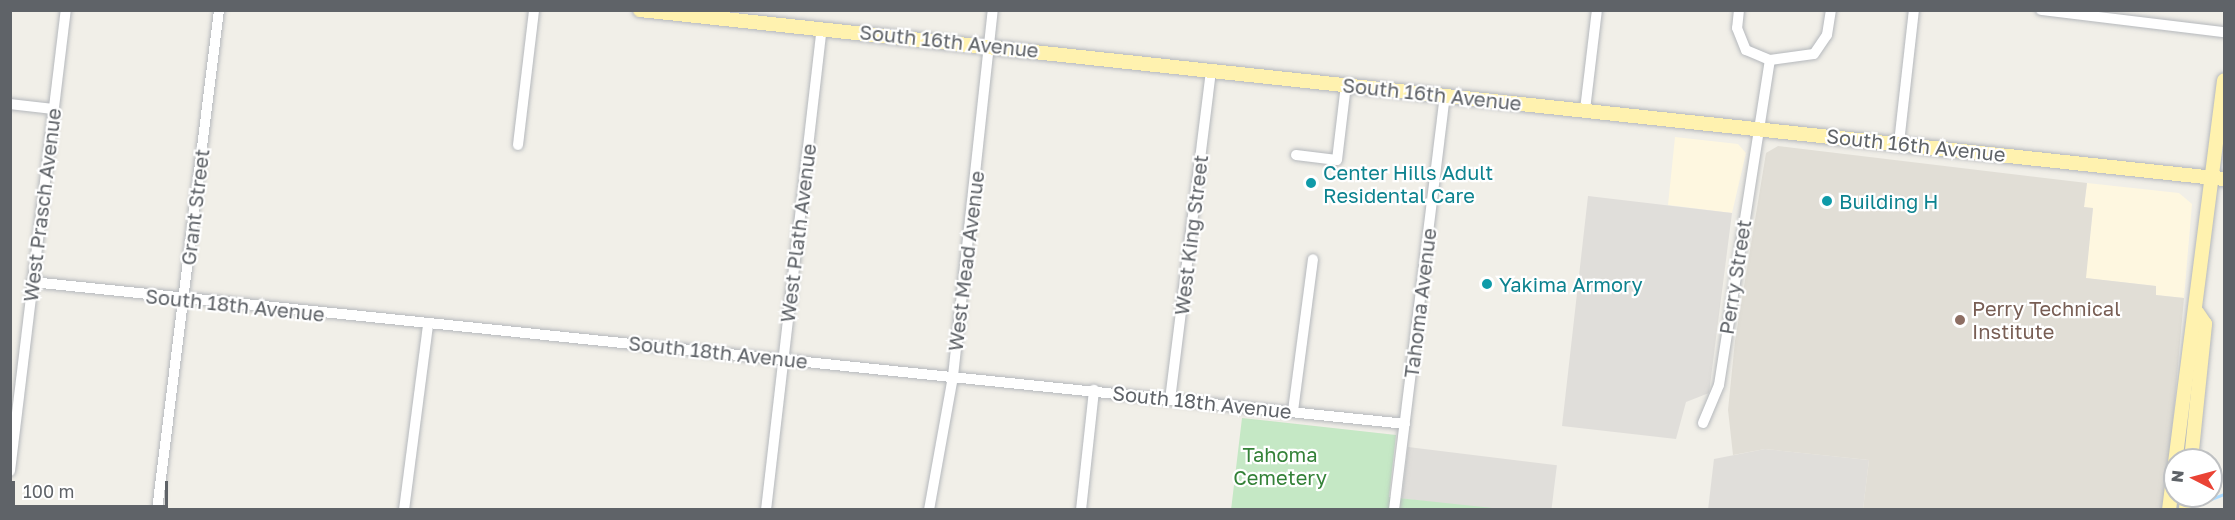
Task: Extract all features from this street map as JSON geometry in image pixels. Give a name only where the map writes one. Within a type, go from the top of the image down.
[{"type":"main road","name":"South 16th Avenue","points":[[640,10],[682,12],[2219,179]]},
{"type":"main road","points":[[2169,510],[2190,322],[2198,312],[2219,179],[2224,81]]},
{"type":"main road","points":[[2192,448],[2205,324],[2198,312]]},
{"type":"street","name":"West Prasch Avenue","points":[[10,471],[66,10]]},
{"type":"street","name":"Grant Street","points":[[157,510],[219,10]]},
{"type":"street","points":[[518,146],[534,10]]},
{"type":"street","name":"West Mead Avenue","points":[[929,510],[953,376],[993,10]]},
{"type":"street","points":[[1585,110],[1597,10]]},
{"type":"street","points":[[1739,10],[1737,28],[1746,50],[1770,60],[1814,54],[1827,35],[1831,10]]},
{"type":"street","points":[[1899,143],[1914,10]]},
{"type":"street","points":[[2041,10],[2224,32]]},
{"type":"street","name":"West Plath Avenue","points":[[766,510],[822,29]]},
{"type":"street","name":"Perry Street","points":[[1703,423],[1719,385],[1770,60]]},
{"type":"street","name":"West King Street","points":[[1170,400],[1211,70]]},
{"type":"street","points":[[1296,155],[1337,160],[1346,85]]},
{"type":"street","name":"Tahoma Avenue","points":[[1394,510],[1445,96]]},
{"type":"street","points":[[10,104],[53,109]]},
{"type":"street","points":[[1293,411],[1313,260]]},
{"type":"street","name":"South 18th Avenue","points":[[32,282],[184,301],[784,358],[1405,424]]},
{"type":"street","points":[[404,510],[428,324]]},
{"type":"street","points":[[10,364],[22,366]]},
{"type":"street","points":[[1081,510],[1094,390]]},
{"type":"shaded area","points":[[1675,137],[1738,144],[1746,153],[1732,213],[1668,205]]},
{"type":"shaded area","name":"Perry Technical Institute","points":[[1778,146],[2087,183],[2084,207],[2093,208],[2086,278],[2156,286],[2156,295],[2184,298],[2170,448],[2163,448],[2163,508],[2165,509],[1863,509],[1869,460],[1765,449],[1733,455],[1728,410],[1735,341],[1766,153]]},
{"type":"shaded area","points":[[2087,183],[2179,193],[2192,204],[2184,298],[2155,295],[2156,286],[2085,278],[2093,209],[2084,207]]},
{"type":"shaded area","points":[[1588,196],[1732,213],[1709,393],[1686,402],[1676,439],[1562,426]]},
{"type":"shaded area","points":[[1408,447],[1557,465],[1551,510],[1494,510],[1402,499]]},
{"type":"shaded area","points":[[1765,449],[1869,460],[1863,509],[1708,510],[1714,459]]},
{"type":"green space","name":"Tahoma Cemetery","points":[[1242,418],[1396,435],[1389,497],[1502,509],[1231,510]]},
{"type":"place","name":"Center Hills Adult Residental Care","points":[[1311,183]]},
{"type":"place","name":"Building H","points":[[1827,201]]},
{"type":"place","name":"Yakima Armory","points":[[1487,284]]},
{"type":"place","name":"Perry Technical Institute","points":[[1960,320]]}]
